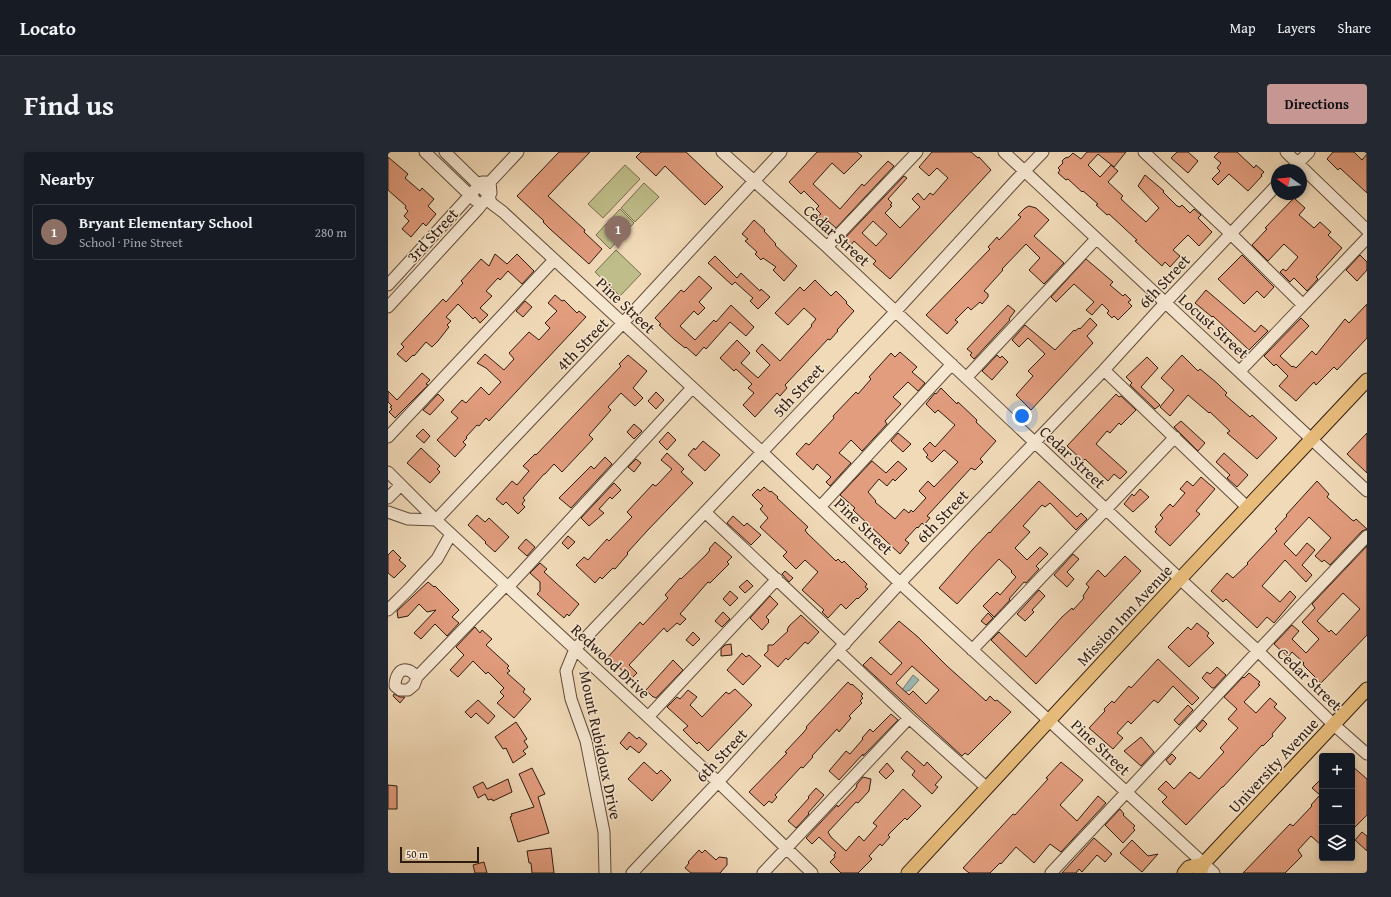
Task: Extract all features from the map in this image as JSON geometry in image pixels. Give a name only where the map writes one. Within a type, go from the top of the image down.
[{"type":"main road","name":"Mission Inn Avenue","points":[[908,873],[1180,579],[1367,380]]},
{"type":"main road","name":"University Avenue","points":[[1184,873],[1189,867],[1202,868],[1367,689]]},
{"type":"street","name":"Pine Street","points":[[425,152],[470,195],[487,201],[503,212],[1126,792],[1202,868],[1214,873]]},
{"type":"street","points":[[445,152],[485,184],[491,193],[487,201]]},
{"type":"street","name":"3rd Street","points":[[388,285],[470,195],[485,184],[518,152]]},
{"type":"street","name":"Cedar Street","points":[[722,152],[753,182],[828,247],[1105,509],[1258,651],[1334,725],[1367,754]]},
{"type":"street","name":"4th Street","points":[[436,520],[622,324],[781,152]]},
{"type":"street","points":[[828,247],[917,152]]},
{"type":"street","name":"Locust Street","points":[[1004,152],[1096,239],[1240,370],[1367,491]]},
{"type":"street","name":"5th Street","points":[[575,649],[896,311],[1043,152]]},
{"type":"street","points":[[1144,152],[1231,234],[1303,305]]},
{"type":"street","points":[[1286,152],[1293,164]]},
{"type":"street","points":[[1296,164],[1309,152]]},
{"type":"street","points":[[1240,370],[1303,305],[1367,231],[1307,178]]},
{"type":"street","name":"6th Street","points":[[632,873],[718,782],[900,583],[1035,443],[1271,191]]},
{"type":"street","name":"3rd Street","points":[[388,307],[487,201]]},
{"type":"street","points":[[966,378],[1096,239]]},
{"type":"street","points":[[388,437],[554,260]]},
{"type":"street","points":[[820,507],[952,364]]},
{"type":"street","points":[[1104,370],[1248,508]]},
{"type":"street","points":[[417,677],[507,586],[692,388]]},
{"type":"street","points":[[972,650],[1175,437]]},
{"type":"street","name":"Redwood Drive","points":[[388,472],[436,520],[718,782],[812,873]]},
{"type":"street","points":[[388,498],[401,485]]},
{"type":"street","points":[[388,512],[408,519],[436,520]]},
{"type":"street","points":[[705,512],[777,579],[909,718],[987,788]]},
{"type":"street","points":[[388,610],[437,558],[452,534]]},
{"type":"street","points":[[1051,873],[1367,536]]},
{"type":"street","points":[[648,717],[777,579]]},
{"type":"street","name":"Mount Rubidoux Drive","points":[[575,649],[566,671],[572,699],[586,741],[604,832],[605,873]]},
{"type":"street","points":[[763,873],[909,718]]},
{"type":"shaded area","points":[[625,165],[640,179],[603,218],[588,204]]},
{"type":"shaded area","points":[[644,183],[659,197],[635,222],[621,208]]},
{"type":"shaded area","points":[[620,209],[634,223],[610,249],[596,235]]},
{"type":"shaded area","points":[[616,250],[641,274],[620,296],[595,272]]},
{"type":"water","points":[[913,675],[919,680],[909,691],[908,690],[905,693],[902,690]]},
{"type":"building","points":[[559,152],[590,152],[548,196],[585,230],[584,232],[602,249],[589,264],[550,229],[543,222],[544,221],[517,196]]},
{"type":"building","points":[[641,152],[686,152],[723,187],[705,205],[665,166],[656,176],[636,157]]},
{"type":"building","points":[[817,152],[857,152],[862,156],[844,174],[832,163],[813,184],[840,209],[862,184],[864,186],[888,161],[894,166],[836,228],[828,221],[826,223],[818,216],[821,214],[816,209],[819,206],[804,191],[801,194],[789,182]]},
{"type":"building","points":[[932,152],[971,152],[978,158],[979,157],[991,170],[890,279],[873,264],[876,261],[854,241],[851,245],[844,239],[904,176],[907,178],[888,199],[892,203],[890,205],[892,206],[885,213],[900,228],[920,207],[912,199],[918,193],[924,200],[930,193],[933,195],[948,178],[937,168],[929,176],[919,167]],"holes":[[[873,221],[887,234],[876,246],[862,233]]]},
{"type":"building","points":[[1087,152],[1126,152],[1114,167],[1098,154],[1088,165],[1100,177],[1111,165],[1118,171],[1108,182],[1123,196],[1121,198],[1122,200],[1146,222],[1159,208],[1138,186],[1145,175],[1164,191],[1163,192],[1177,206],[1180,207],[1182,205],[1190,213],[1194,209],[1201,215],[1198,218],[1212,232],[1199,246],[1188,235],[1173,250],[1180,256],[1170,267],[1165,262],[1162,266],[1109,214],[1107,215],[1096,205],[1098,204],[1068,179],[1066,180],[1058,173],[1060,170],[1058,168],[1063,163],[1062,161],[1065,158],[1069,157],[1073,153],[1081,159]]},
{"type":"building","points":[[1177,152],[1188,152],[1198,161],[1188,173],[1171,158]]},
{"type":"building","points":[[1219,152],[1237,152],[1254,168],[1256,165],[1264,172],[1261,175],[1262,176],[1248,191],[1229,174],[1218,185],[1212,179],[1220,171],[1217,168],[1221,163],[1214,157]]},
{"type":"building","points":[[1333,152],[1354,152],[1362,160],[1367,154],[1367,193],[1340,168],[1338,170],[1327,159]]},
{"type":"building","points":[[388,157],[408,174],[405,178],[420,191],[422,188],[434,199],[428,206],[436,214],[426,226],[423,223],[411,237],[402,229],[409,221],[404,216],[408,211],[405,208],[406,206],[388,190]]},
{"type":"building","points":[[1292,200],[1296,200],[1305,208],[1299,215],[1314,228],[1320,222],[1331,232],[1328,235],[1342,248],[1316,277],[1318,279],[1307,291],[1294,278],[1290,282],[1280,272],[1283,269],[1286,271],[1298,257],[1284,244],[1268,261],[1252,245],[1267,229],[1265,228]]},
{"type":"building","points":[[1029,206],[1036,208],[1049,220],[1034,236],[1064,263],[1044,284],[1029,270],[1040,258],[1026,244],[1002,269],[1003,270],[984,291],[988,294],[988,297],[982,304],[980,302],[971,310],[968,307],[955,320],[958,322],[947,334],[926,315],[990,249],[988,247],[997,237],[999,240],[1021,217],[1018,215]]},
{"type":"building","points":[[754,220],[765,230],[764,231],[776,244],[775,245],[797,266],[784,281],[773,270],[776,267],[763,258],[761,260],[755,254],[757,252],[745,241],[748,239],[742,234]]},
{"type":"building","points":[[495,254],[507,264],[517,254],[534,271],[522,284],[508,271],[500,280],[498,278],[486,291],[492,296],[480,308],[488,315],[480,323],[475,317],[473,319],[458,304],[446,317],[451,321],[447,325],[449,327],[432,347],[426,342],[414,356],[413,355],[406,362],[397,354],[404,347],[401,344],[443,299],[446,302],[463,283],[461,281],[481,259],[489,266]]},
{"type":"building","points":[[1242,255],[1274,287],[1264,298],[1257,291],[1244,304],[1218,279]]},
{"type":"building","points":[[1360,255],[1367,262],[1367,270],[1357,281],[1346,270]]},
{"type":"building","points":[[715,256],[737,278],[741,273],[760,291],[761,289],[770,297],[758,309],[750,301],[753,298],[735,282],[732,285],[708,263]]},
{"type":"building","points":[[1086,259],[1113,282],[1110,285],[1123,296],[1125,294],[1131,300],[1128,302],[1132,306],[1118,320],[1114,316],[1112,318],[1107,313],[1109,311],[1102,304],[1092,315],[1086,310],[1094,302],[1074,284],[1056,302],[1051,297]]},
{"type":"building","points":[[699,276],[712,288],[699,302],[705,308],[698,315],[694,311],[680,326],[695,340],[714,320],[716,322],[731,305],[754,327],[746,336],[730,322],[706,349],[704,347],[696,356],[675,340],[659,325],[661,324],[655,318],[681,290],[684,292]]},
{"type":"building","points":[[815,280],[831,296],[836,291],[854,311],[830,340],[828,339],[785,385],[787,388],[780,396],[777,393],[755,417],[743,405],[754,393],[748,388],[752,384],[736,369],[734,371],[720,358],[737,340],[750,353],[741,363],[758,378],[770,365],[756,351],[762,344],[780,361],[812,326],[811,325],[816,319],[804,308],[788,325],[775,313],[800,287],[804,291]]},
{"type":"building","points":[[1206,290],[1255,332],[1261,325],[1268,331],[1249,350],[1213,316],[1212,317],[1195,303]]},
{"type":"building","points":[[555,295],[562,301],[564,300],[577,313],[579,311],[586,317],[489,421],[486,418],[479,426],[477,425],[463,442],[466,445],[455,457],[437,440],[458,418],[451,412],[462,400],[466,403],[481,387],[489,395],[501,382],[486,368],[477,363],[485,354],[504,370],[514,359],[509,353],[529,332],[539,340],[550,328],[545,323],[557,311],[548,303]]},
{"type":"building","points":[[525,301],[532,307],[523,317],[516,311]]},
{"type":"building","points":[[1367,304],[1367,338],[1337,370],[1334,367],[1316,385],[1314,382],[1296,401],[1279,386],[1288,376],[1276,364],[1274,366],[1264,356],[1301,318],[1309,326],[1280,356],[1292,367],[1293,366],[1296,368],[1312,351],[1316,355],[1345,319],[1349,323]]},
{"type":"building","points":[[1008,305],[1015,311],[1009,319],[1010,320],[974,359],[970,355],[972,353],[967,349]]},
{"type":"building","points":[[1090,318],[1097,325],[1087,336],[1093,343],[1031,410],[1016,395],[1033,376],[1028,371],[1045,354],[1028,338],[1019,347],[1012,340],[1025,325],[1055,350],[1074,330],[1080,329]]},
{"type":"building","points":[[900,352],[917,367],[912,372],[925,383],[918,391],[908,382],[893,397],[901,404],[885,421],[887,424],[862,451],[851,440],[839,453],[851,463],[830,486],[826,482],[831,477],[817,464],[813,470],[796,454],[806,443],[809,445],[834,418],[833,416],[856,392],[858,394],[871,379],[869,377],[891,353],[895,357]]},
{"type":"building","points":[[628,355],[647,371],[633,388],[643,398],[635,406],[621,393],[608,407],[611,410],[589,435],[593,439],[562,472],[554,464],[544,474],[523,498],[525,500],[522,504],[525,507],[518,514],[506,502],[503,505],[496,499],[512,481],[517,485],[529,471],[523,466],[535,454],[536,455],[621,366],[619,364]]},
{"type":"building","points":[[997,355],[1000,358],[1002,356],[1008,362],[992,380],[982,371]]},
{"type":"building","points":[[1182,355],[1198,371],[1200,369],[1217,383],[1227,393],[1225,395],[1250,417],[1252,415],[1277,438],[1257,459],[1227,433],[1230,431],[1210,412],[1209,413],[1188,395],[1170,416],[1160,407],[1174,390],[1161,378]]},
{"type":"building","points":[[1147,357],[1158,368],[1141,387],[1160,405],[1155,409],[1130,385],[1132,383],[1126,377]]},
{"type":"building","points":[[422,373],[430,380],[426,384],[428,385],[395,418],[389,412],[392,409],[390,407],[392,406],[388,402],[388,391],[397,400]]},
{"type":"building","points":[[941,388],[957,404],[958,402],[977,420],[976,422],[996,441],[980,459],[983,462],[975,470],[971,468],[927,516],[930,518],[924,525],[922,523],[905,540],[909,543],[900,554],[853,510],[855,508],[840,495],[872,461],[886,473],[898,461],[907,469],[895,481],[893,479],[887,486],[879,479],[868,492],[876,501],[875,502],[895,519],[904,509],[909,513],[911,510],[913,512],[915,510],[926,498],[919,491],[928,481],[934,487],[958,462],[944,450],[932,462],[926,457],[928,455],[923,449],[930,442],[935,447],[955,425],[938,410],[935,413],[926,404]]},
{"type":"building","points":[[656,392],[664,400],[656,409],[648,401]]},
{"type":"building","points":[[438,394],[444,400],[430,415],[423,410]]},
{"type":"building","points":[[1116,394],[1119,397],[1121,396],[1136,410],[1121,425],[1119,423],[1110,433],[1107,431],[1096,444],[1127,472],[1120,479],[1114,474],[1108,481],[1085,459],[1083,461],[1067,446]]},
{"type":"building","points":[[1181,421],[1205,443],[1198,451],[1174,427]]},
{"type":"building","points":[[634,424],[642,431],[634,439],[627,432]]},
{"type":"building","points":[[423,429],[430,436],[424,443],[416,436]]},
{"type":"building","points":[[668,432],[676,440],[667,450],[659,442]]},
{"type":"building","points":[[898,433],[911,444],[903,452],[891,441]]},
{"type":"building","points":[[1367,433],[1367,473],[1347,454]]},
{"type":"building","points":[[703,441],[720,455],[705,471],[688,455]]},
{"type":"building","points":[[421,448],[440,466],[437,469],[440,472],[430,483],[407,463]]},
{"type":"building","points":[[667,453],[684,469],[681,472],[693,483],[627,553],[628,554],[615,569],[613,568],[602,579],[600,577],[595,583],[576,565],[584,557],[588,560],[607,539],[609,541],[632,517],[627,512],[653,484],[655,486],[657,485],[672,469],[661,460]]},
{"type":"building","points":[[1224,453],[1248,475],[1237,487],[1227,478],[1230,475],[1216,462]]},
{"type":"building","points":[[605,457],[612,464],[571,508],[559,498],[591,466],[594,469]]},
{"type":"building","points":[[636,459],[641,463],[634,472],[628,467]]},
{"type":"building","points":[[1201,477],[1215,489],[1196,511],[1200,514],[1170,546],[1155,532],[1157,529],[1155,527],[1163,518],[1160,515],[1170,504],[1173,507],[1185,493],[1180,489],[1187,481],[1193,486]]},
{"type":"building","points":[[1039,481],[1077,517],[1081,513],[1087,519],[1076,530],[1050,503],[1045,507],[1042,505],[1023,526],[1030,532],[1015,548],[1027,560],[1040,547],[1048,554],[1036,566],[1039,569],[1026,583],[1024,582],[994,617],[983,606],[997,592],[1000,595],[1016,577],[1011,572],[1012,571],[999,559],[957,604],[939,588],[973,549]]},
{"type":"building","points":[[1317,481],[1329,494],[1327,497],[1352,520],[1354,521],[1356,519],[1367,529],[1362,531],[1330,565],[1324,560],[1322,562],[1315,556],[1331,538],[1309,517],[1284,544],[1296,556],[1307,543],[1315,550],[1302,565],[1312,575],[1306,582],[1285,560],[1262,586],[1280,602],[1290,591],[1296,597],[1274,623],[1267,617],[1257,628],[1226,599],[1223,602],[1211,591],[1227,573],[1233,578],[1248,564],[1247,563],[1277,531],[1275,529],[1287,516],[1286,515]]},
{"type":"building","points":[[614,483],[621,490],[612,499],[610,497],[599,509],[604,513],[589,526],[581,518]]},
{"type":"building","points":[[764,487],[778,497],[777,498],[808,527],[805,530],[807,533],[836,561],[838,559],[842,563],[844,561],[867,584],[865,587],[868,589],[846,609],[841,604],[828,618],[822,612],[824,610],[802,590],[818,572],[805,560],[796,569],[783,556],[787,552],[760,527],[768,518],[760,509],[763,506],[752,495],[758,489],[760,491]]},
{"type":"building","points":[[1140,489],[1149,497],[1133,512],[1124,504],[1132,494],[1134,496]]},
{"type":"building","points":[[477,515],[485,522],[489,518],[509,537],[495,552],[468,525]]},
{"type":"building","points":[[733,516],[744,526],[747,523],[761,535],[751,545],[727,523]]},
{"type":"building","points":[[568,536],[575,542],[568,549],[562,543]]},
{"type":"building","points":[[526,539],[535,547],[527,556],[518,548]]},
{"type":"building","points":[[715,542],[732,557],[727,562],[729,564],[710,583],[708,582],[680,614],[686,619],[680,625],[677,623],[667,632],[664,628],[629,665],[637,673],[631,679],[608,657],[640,622],[643,625],[668,598],[665,595],[680,578],[681,579],[706,555]]},
{"type":"building","points":[[1367,546],[1367,635],[1321,683],[1304,666],[1304,663],[1292,652],[1288,657],[1274,644],[1292,625],[1299,631],[1292,639],[1306,653],[1319,639],[1302,622],[1315,608],[1312,604]],"holes":[[[1343,593],[1360,609],[1336,635],[1331,630],[1329,632],[1317,621]]]},
{"type":"building","points":[[393,550],[401,558],[399,560],[406,566],[394,578],[388,573],[388,555]]},
{"type":"building","points":[[1073,554],[1079,559],[1067,572],[1074,579],[1067,587],[1054,575]]},
{"type":"building","points":[[1125,556],[1141,571],[1036,684],[991,640],[999,632],[1026,657],[1062,617],[1072,608],[1073,610],[1084,598],[1083,596],[1089,587],[1086,584],[1098,570],[1105,577]]},
{"type":"building","points":[[540,563],[547,569],[544,572],[579,604],[569,616],[567,614],[564,618],[537,594],[540,591],[540,582],[530,573]]},
{"type":"building","points":[[785,571],[793,578],[789,582],[782,574]]},
{"type":"building","points":[[747,580],[753,586],[745,593],[739,587]]},
{"type":"building","points":[[428,582],[434,587],[435,586],[459,610],[452,617],[459,623],[447,636],[435,624],[421,639],[414,633],[436,610],[427,612],[419,604],[408,616],[398,618],[397,611]]},
{"type":"building","points":[[1039,590],[1045,596],[1032,610],[1034,612],[1025,621],[1017,614]]},
{"type":"building","points":[[730,591],[738,598],[730,606],[723,599]]},
{"type":"building","points":[[770,596],[778,604],[766,617],[769,622],[762,630],[750,618]]},
{"type":"building","points":[[723,612],[730,619],[722,627],[715,621]]},
{"type":"building","points":[[988,613],[993,618],[986,625],[981,621]]},
{"type":"building","points":[[801,615],[819,632],[808,644],[805,642],[788,660],[786,658],[778,667],[764,655],[768,651],[768,645],[773,645],[788,631],[789,626]]},
{"type":"building","points":[[899,621],[986,701],[990,696],[1011,712],[968,755],[965,753],[962,756],[863,665],[871,657],[891,675],[902,663],[879,642]],"holes":[[[912,666],[939,690],[926,704],[913,691],[909,695],[896,683]]]},
{"type":"building","points":[[1197,623],[1209,633],[1207,636],[1214,643],[1189,667],[1168,647],[1188,627],[1191,630]]},
{"type":"building","points":[[475,627],[480,633],[482,630],[492,639],[486,645],[509,666],[507,668],[510,671],[507,673],[525,689],[523,692],[531,699],[514,718],[497,703],[504,696],[500,692],[504,688],[488,672],[486,674],[473,661],[458,677],[450,670],[464,655],[456,647]]},
{"type":"building","points":[[693,632],[700,639],[693,646],[686,640]]},
{"type":"building","points":[[731,644],[732,655],[721,656],[721,649],[725,645]]},
{"type":"building","points":[[742,653],[746,657],[749,655],[761,666],[743,685],[727,670]]},
{"type":"building","points":[[1158,659],[1199,698],[1192,705],[1173,686],[1158,703],[1154,700],[1131,724],[1128,721],[1117,733],[1123,738],[1113,749],[1089,728],[1112,701],[1114,703],[1129,686],[1131,688]]},
{"type":"building","points":[[673,660],[683,670],[656,698],[653,697],[646,690]]},
{"type":"building","points":[[1217,667],[1226,675],[1214,688],[1212,688],[1202,678],[1207,672],[1210,674]]},
{"type":"building","points":[[1249,673],[1260,682],[1258,684],[1260,685],[1244,702],[1256,713],[1270,698],[1277,704],[1274,707],[1286,718],[1272,734],[1273,736],[1263,746],[1262,745],[1186,825],[1162,802],[1167,797],[1158,789],[1166,781],[1174,789],[1190,772],[1199,779],[1224,752],[1220,748],[1238,728],[1228,719],[1237,709],[1224,697],[1243,677],[1244,678]]},
{"type":"building","points":[[848,682],[863,694],[861,696],[863,698],[860,701],[862,703],[849,716],[851,718],[839,732],[837,729],[803,768],[801,767],[775,795],[777,797],[772,803],[769,801],[764,806],[749,792],[787,753],[785,752],[803,733],[807,728],[806,727]]},
{"type":"building","points":[[735,689],[752,705],[708,751],[699,742],[697,744],[683,730],[688,726],[667,707],[677,697],[680,699],[688,690],[697,697],[690,705],[702,717],[726,692],[729,694]]},
{"type":"building","points":[[394,694],[400,697],[405,697],[400,703],[393,696]]},
{"type":"building","points":[[478,700],[495,716],[488,724],[476,713],[471,718],[465,712]]},
{"type":"building","points":[[1188,705],[1193,710],[1179,725],[1174,720]]},
{"type":"building","points":[[891,714],[898,720],[839,780],[829,771],[846,751],[850,754],[870,729],[873,732]]},
{"type":"building","points":[[1203,720],[1207,724],[1200,732],[1196,728]]},
{"type":"building","points":[[516,722],[527,739],[524,741],[528,747],[523,751],[526,754],[513,763],[506,748],[503,749],[495,737]]},
{"type":"building","points":[[629,732],[637,739],[639,737],[647,744],[639,753],[630,746],[627,750],[620,743]]},
{"type":"building","points":[[1141,737],[1154,752],[1141,766],[1124,751]]},
{"type":"building","points":[[907,751],[924,766],[927,762],[942,777],[935,785],[938,787],[932,794],[912,775],[915,771],[901,758]]},
{"type":"building","points":[[1172,754],[1176,758],[1170,765],[1166,760]]},
{"type":"building","points":[[644,762],[657,774],[661,770],[671,780],[652,801],[628,779]]},
{"type":"building","points":[[1061,762],[1083,780],[1060,805],[1077,821],[1098,796],[1106,803],[1061,852],[1050,844],[1034,863],[1016,847],[1001,864],[1000,863],[990,873],[969,873],[963,868],[1013,814],[1015,815],[1048,779],[1046,778]]},
{"type":"building","points":[[887,763],[894,771],[886,779],[879,772]]},
{"type":"building","points":[[532,768],[545,794],[538,797],[549,833],[518,842],[510,817],[512,816],[511,814],[534,807],[519,774]]},
{"type":"building","points":[[1355,769],[1367,779],[1367,815],[1355,827]]},
{"type":"building","points":[[863,777],[871,779],[869,791],[858,803],[856,802],[828,832],[831,837],[846,851],[859,836],[864,841],[877,826],[873,823],[903,789],[921,806],[907,820],[905,818],[888,835],[890,837],[882,846],[880,844],[869,856],[872,859],[858,873],[841,873],[830,862],[835,857],[834,855],[836,853],[819,837],[812,844],[806,838],[837,805],[838,807],[856,788],[857,784]]},
{"type":"building","points":[[508,779],[512,792],[493,801],[492,799],[488,800],[485,794],[478,798],[473,787],[483,782],[487,789]]},
{"type":"building","points":[[1319,781],[1319,794],[1312,788]]},
{"type":"building","points":[[388,785],[397,786],[397,809],[388,809]]},
{"type":"building","points":[[816,788],[824,795],[796,828],[788,821]]},
{"type":"building","points":[[1319,796],[1319,843],[1311,836],[1298,850],[1302,856],[1285,873],[1243,873],[1290,824],[1293,826],[1312,806],[1311,805]]},
{"type":"building","points":[[1120,809],[1124,814],[1123,815],[1135,826],[1133,828],[1135,830],[1123,843],[1105,825]]},
{"type":"building","points":[[1362,832],[1367,836],[1367,851],[1355,840]]},
{"type":"building","points":[[1094,838],[1112,854],[1105,862],[1097,855],[1082,872],[1079,869],[1076,873],[1062,873]]},
{"type":"building","points":[[1132,840],[1148,856],[1158,854],[1142,872],[1120,853]]},
{"type":"building","points":[[551,848],[554,873],[532,873],[531,863],[529,863],[527,851]]},
{"type":"building","points":[[699,850],[702,853],[705,850],[716,860],[719,857],[727,858],[727,865],[720,873],[691,873],[685,868],[689,863],[688,862]]},
{"type":"building","points":[[484,862],[487,873],[475,873],[473,865]]},
{"type":"place","name":"Bryant Elementary School","points":[[618,249]]}]
